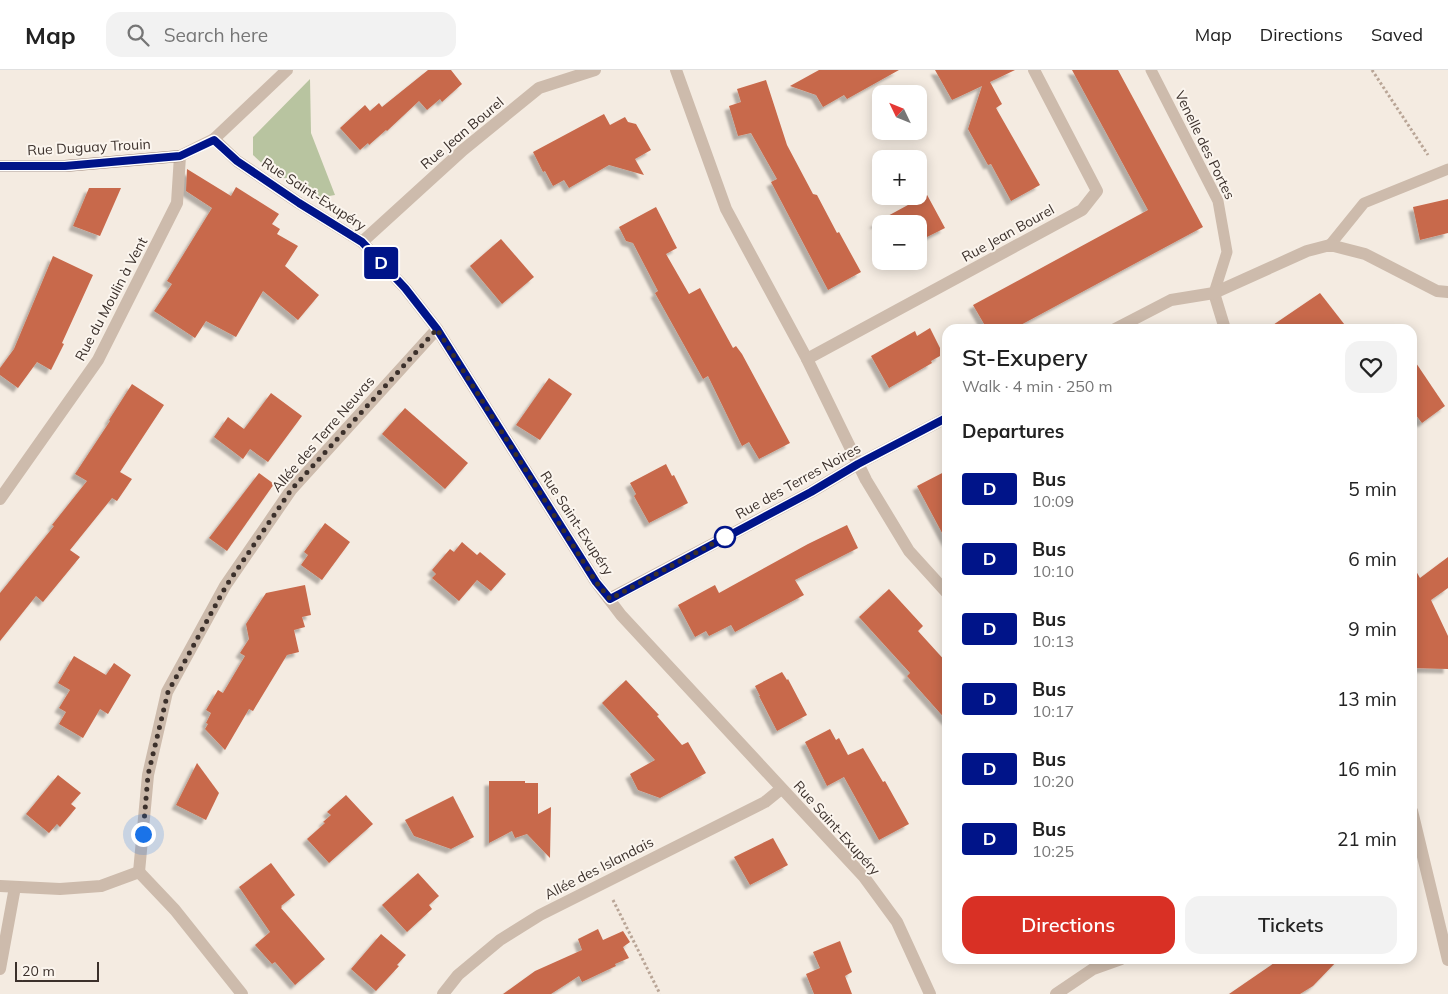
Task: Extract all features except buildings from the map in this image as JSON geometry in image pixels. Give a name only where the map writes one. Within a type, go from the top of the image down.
[{"type":"main road","name":"Rue Duguay Trouin","points":[[0,166],[65,166],[180,156]]},
{"type":"street","points":[[180,156],[214,140],[287,70]]},
{"type":"street","name":"Rue Jean Bourel","points":[[362,242],[463,150],[539,88],[595,70]]},
{"type":"street","points":[[676,70],[726,209],[807,359],[866,480],[908,551],[942,588]]},
{"type":"street","name":"Rue Jean Bourel","points":[[807,359],[1082,210],[1098,191],[1034,70]]},
{"type":"street","name":"Rue Saint-Exupéry","points":[[214,140],[237,161],[299,203],[362,242],[405,288],[437,329],[591,573],[620,615],[864,877],[897,922],[930,994]]},
{"type":"street","name":"Rue du Moulin à Vent","points":[[0,500],[98,360],[177,203],[180,156]]},
{"type":"street","points":[[1125,324],[1171,300],[1214,293],[1307,252],[1330,246],[1365,254],[1438,291],[1448,292]]},
{"type":"street","points":[[1214,293],[1223,324]]},
{"type":"street","name":"Allée des Terre Neuvas","points":[[139,872],[148,775],[168,692],[216,602],[291,490],[437,329]]},
{"type":"street","name":"Rue des Terres Noires","points":[[610,599],[942,420]]},
{"type":"street","name":"Allée des Islandais","points":[[443,994],[458,975],[500,940],[540,915],[765,802],[781,788]]},
{"type":"street","points":[[1417,833],[1448,960]]},
{"type":"street","points":[[0,886],[60,889],[101,886],[139,872],[175,910],[242,994]]},
{"type":"street","points":[[0,969],[15,887]]},
{"type":"street","points":[[1056,994],[1093,969],[1107,964]]},
{"type":"lane","name":"Venelle des Portes","points":[[1152,70],[1218,201],[1227,252],[1214,293]]},
{"type":"lane","points":[[1330,246],[1364,203],[1444,171]]},
{"type":"path","points":[[1372,70],[1444,171]]},
{"type":"path","points":[[604,882],[660,994]]},
{"type":"green space","points":[[310,79],[311,133],[335,195],[318,198],[266,167],[253,155],[253,137]]},
{"type":"bus line","name":"D","points":[[0,166],[65,166],[180,156],[214,140],[237,161],[299,203],[362,242],[405,288],[437,329],[596,582],[610,599],[942,420]]},
{"type":"route","points":[[143,834],[148,775],[168,692],[226,586],[291,490],[437,329],[596,582],[610,599],[727,536],[725,537]]}]
